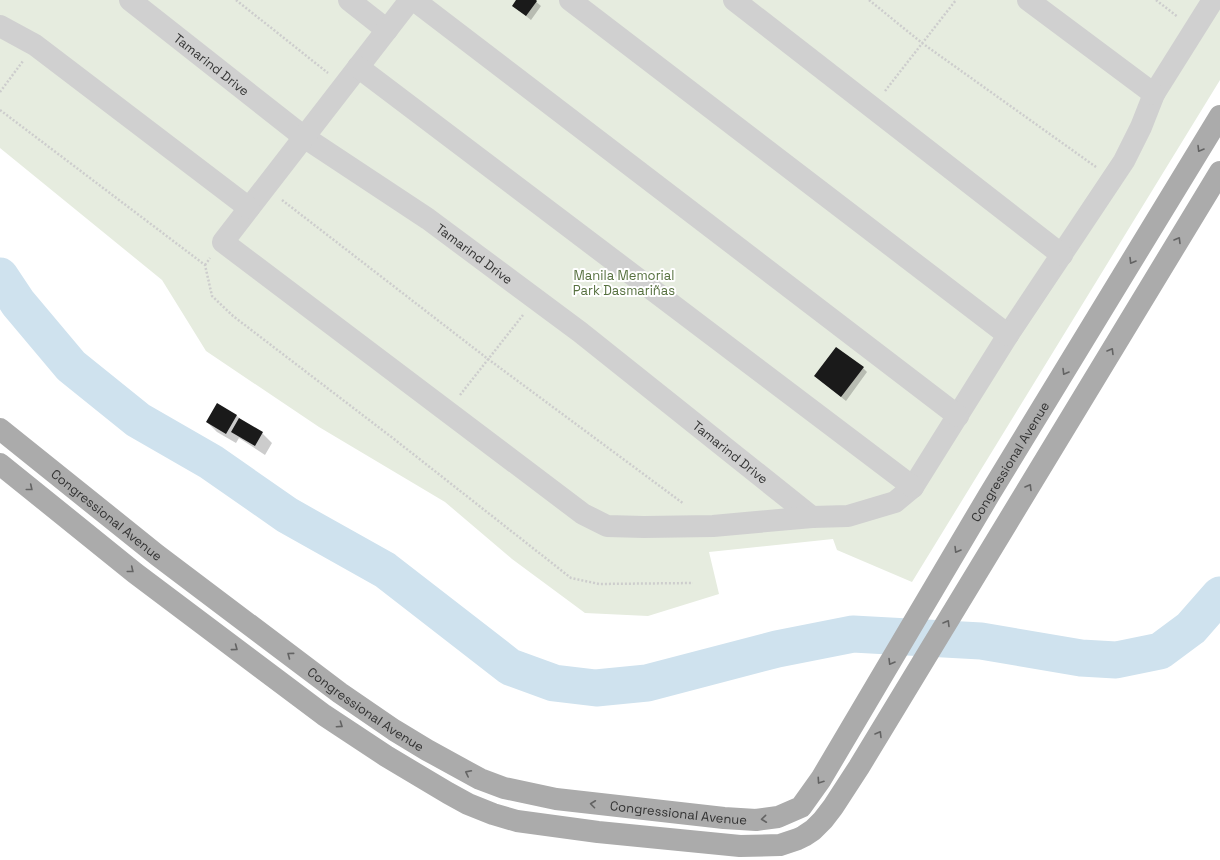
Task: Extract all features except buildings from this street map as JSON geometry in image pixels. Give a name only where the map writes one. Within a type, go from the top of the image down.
[{"type":"main road","name":"Congressional Avenue","points":[[0,429],[157,555],[340,693],[394,730],[480,779],[504,788],[556,799],[731,819],[756,820],[774,818],[787,814],[801,807],[837,754],[989,495],[1220,116]]},
{"type":"main road","name":"Congressional Avenue","points":[[0,464],[134,573],[324,715],[386,756],[468,804],[493,814],[517,821],[606,833],[740,846],[780,845],[798,839],[813,830],[833,807],[859,767],[1220,172]]},
{"type":"main road","points":[[989,495],[1014,511]]},
{"type":"main road","points":[[804,836],[801,807],[833,807]]},
{"type":"lane","name":"Tamarind Drive","points":[[130,0],[304,137],[428,219],[580,332],[812,517]]},
{"type":"lane","points":[[349,0],[387,30]]},
{"type":"lane","points":[[410,0],[223,242],[583,514],[607,526],[644,527],[713,526],[812,517],[848,516],[895,502],[913,487],[1008,336],[1124,161],[1141,127],[1154,94],[1213,0]]},
{"type":"lane","points":[[414,0],[958,416]]},
{"type":"lane","points":[[570,0],[1008,336]]},
{"type":"lane","points":[[734,0],[1062,255]]},
{"type":"lane","points":[[1028,0],[1154,94]]},
{"type":"lane","points":[[0,26],[35,45],[249,208]]},
{"type":"lane","points":[[358,67],[913,487]]},
{"type":"path","points":[[236,0],[344,85]]},
{"type":"path","points":[[869,0],[922,43],[1112,178]]},
{"type":"path","points":[[872,107],[956,0]]},
{"type":"path","points":[[1156,0],[1194,29]]},
{"type":"path","points":[[0,92],[35,45]]},
{"type":"path","points":[[0,110],[205,265],[212,296],[233,316],[388,434],[571,578],[599,584],[693,583]]},
{"type":"path","points":[[265,187],[488,359],[713,526]]},
{"type":"path","points":[[447,411],[535,299]]},
{"type":"green space","name":"Manila Memorial Park Dasmariñas","points":[[0,0],[1220,0],[1220,80],[912,582],[837,550],[833,539],[709,552],[719,594],[648,616],[585,613],[512,559],[445,502],[319,427],[206,351],[162,280],[0,148]]},
{"type":"waterway","points":[[0,276],[18,303],[71,366],[138,420],[211,462],[287,515],[385,570],[510,667],[554,683],[596,688],[647,683],[777,649],[853,634],[981,641],[1081,658],[1116,660],[1160,651],[1191,628],[1220,595]]}]
